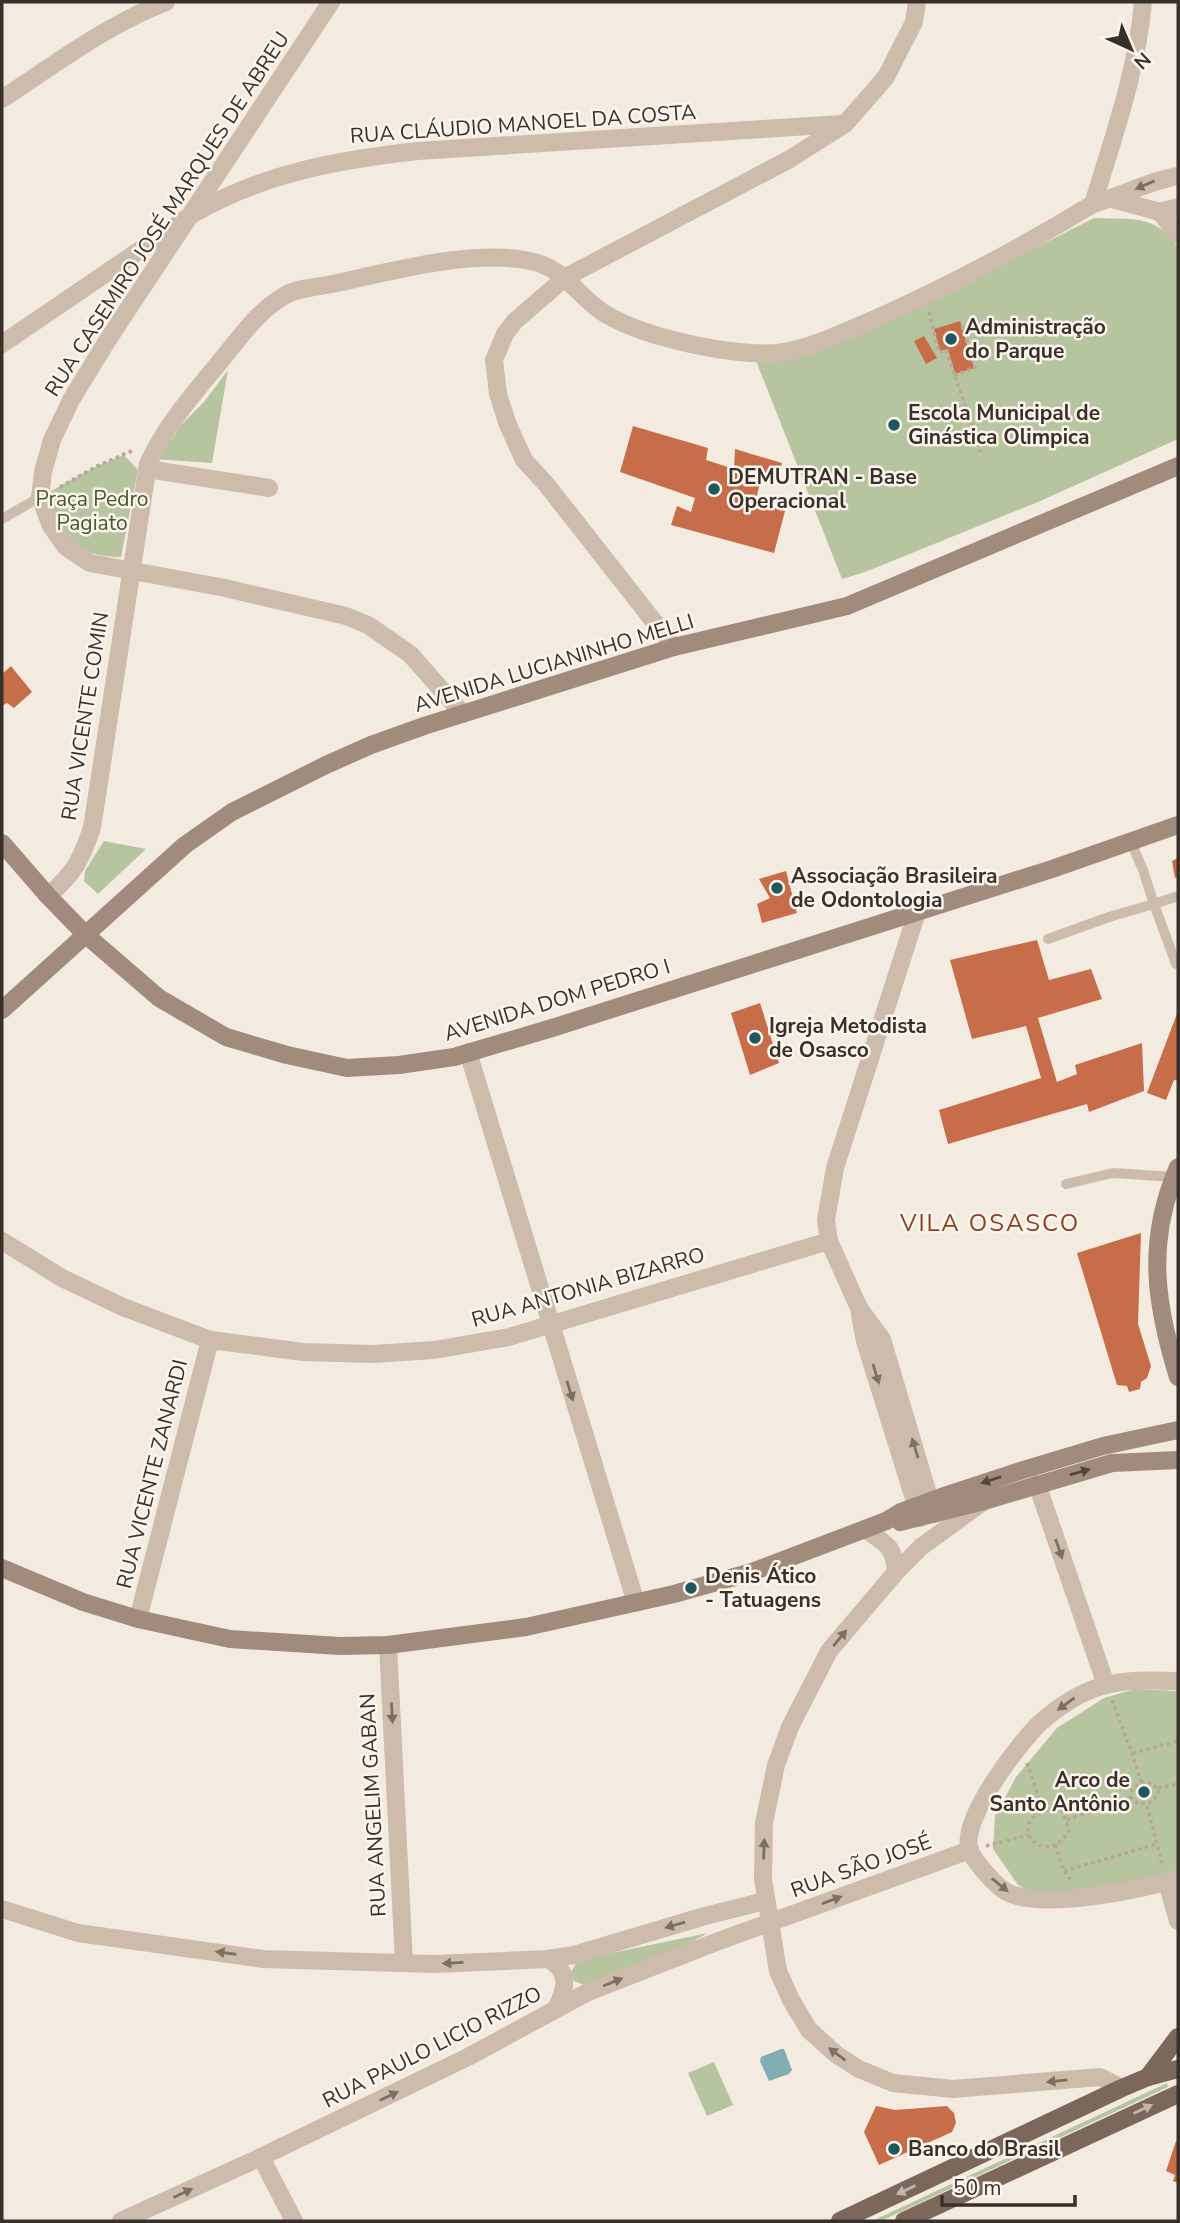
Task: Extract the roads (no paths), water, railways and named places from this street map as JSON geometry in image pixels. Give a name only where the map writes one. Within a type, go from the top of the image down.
[{"type":"main road","points":[[1148,2077],[1178,2036]]},
{"type":"main road","points":[[840,2221],[1122,2088],[1178,2069]]},
{"type":"main road","points":[[904,2221],[1178,2094]]},
{"type":"street","points":[[2,99],[143,6],[166,2]]},
{"type":"street","name":"RUA CASEMIRO JOSÉ MARQUES DE ABREU","points":[[40,497],[43,472],[52,440],[71,400],[107,341],[331,2]]},
{"type":"street","points":[[674,647],[546,484],[524,460],[498,394],[494,360],[505,334],[515,321],[566,277],[790,159],[845,124],[886,77],[914,22],[917,2]]},
{"type":"street","points":[[1093,204],[1130,79],[1141,27],[1143,2]]},
{"type":"street","name":"RUA CLÁUDIO MANOEL DA COSTA","points":[[2,345],[192,214],[225,195],[293,172],[363,157],[418,151],[845,124]]},
{"type":"street","points":[[566,277],[588,301],[607,315],[647,332],[706,346],[745,352],[778,353],[823,340],[925,296],[1015,251],[1093,204],[1158,180],[1178,176]]},
{"type":"street","points":[[1112,199],[1160,212],[1178,208]]},
{"type":"street","points":[[1160,212],[1178,235]]},
{"type":"street","name":"RUA VICENTE COMIN","points":[[47,896],[71,875],[79,863],[92,828],[147,469],[159,440],[249,323],[286,294],[427,264],[509,258],[539,263],[566,277]]},
{"type":"street","name":"AVENIDA LUCIANINHO MELLI","points":[[2,1010],[185,845],[232,812],[370,745],[674,647],[847,606],[1178,466]]},
{"type":"street","points":[[147,469],[269,488]]},
{"type":"street","points":[[40,497],[51,526],[66,547],[90,563],[225,588],[346,616],[368,625],[410,654],[463,714]]},
{"type":"street","name":"AVENIDA DOM PEDRO I","points":[[2,843],[47,896],[86,935],[159,999],[226,1037],[287,1055],[347,1068],[399,1065],[468,1052],[552,1028],[917,912],[1178,825]]},
{"type":"street","points":[[917,912],[835,1168],[826,1220],[829,1241],[859,1308],[882,1339],[926,1510]]},
{"type":"street","points":[[468,1052],[636,1603]]},
{"type":"street","points":[[1177,1173],[1161,1224],[1156,1262],[1164,1332],[1178,1377]]},
{"type":"street","name":"RUA ANTONIA BIZARRO","points":[[2,1241],[62,1278],[123,1307],[210,1340],[303,1352],[373,1353],[434,1350],[509,1337],[829,1241]]},
{"type":"street","name":"RUA VICENTE ZANARDI","points":[[138,1619],[210,1340]]},
{"type":"street","points":[[2,1568],[83,1602],[138,1619],[230,1639],[340,1646],[388,1645],[526,1628],[636,1603],[752,1572],[886,1521],[903,1522],[926,1510],[1103,1446],[1178,1430]]},
{"type":"street","points":[[926,1510],[985,1501],[1112,1463],[1178,1460]]},
{"type":"street","points":[[1037,1484],[1106,1685]]},
{"type":"street","points":[[985,1501],[920,1547],[896,1572],[829,1651],[790,1727],[776,1765],[764,1823],[765,1901],[778,1971],[790,2000],[809,2030],[837,2055],[893,2083],[953,2089],[1100,2077],[1122,2088]]},
{"type":"street","points":[[865,1529],[890,1547],[895,1556],[896,1572]]},
{"type":"street","name":"RUA ANGELIM GABAN","points":[[388,1645],[404,1963]]},
{"type":"street","points":[[1178,1681],[1135,1681],[1106,1685],[1074,1698],[1040,1723],[1009,1759],[979,1807],[974,1819],[970,1850],[992,1880],[1006,1892],[1029,1899],[1085,1897],[1173,1880],[1178,1917]]},
{"type":"street","name":"RUA SÃO JOSÉ","points":[[768,1924],[970,1850]]},
{"type":"street","points":[[2,1909],[78,1933],[250,1957],[435,1964],[548,1959],[574,1955],[765,1901]]},
{"type":"street","points":[[705,1916],[718,1928],[716,1942]]},
{"type":"street","name":"RUA PAULO LICIO RIZZO","points":[[121,2221],[468,2057],[588,1992],[768,1924]]},
{"type":"street","points":[[574,1955],[568,1962],[568,1979],[579,1991],[588,1992]]},
{"type":"street","points":[[548,1959],[557,1964],[565,1980],[565,1989],[556,2009]]},
{"type":"street","points":[[261,2157],[294,2221]]},
{"type":"lane","points":[[2,519],[40,497]]},
{"type":"lane","points":[[1131,842],[1176,964]]},
{"type":"lane","points":[[1048,939],[1178,896]]},
{"type":"lane","points":[[1066,1184],[1113,1173],[1177,1173]]},
{"type":"water","points":[[784,2049],[792,2070],[789,2074],[769,2081],[760,2061],[761,2057]]},
{"type":"place","name":"Administração do Parque","points":[[951,339]]},
{"type":"place","name":"Escola Municipal de Ginástica Olimpica","points":[[894,425]]},
{"type":"place","name":"DEMUTRAN - Base Operacional","points":[[714,489]]},
{"type":"place","name":"Associação Brasileira de Odontologia","points":[[777,888]]},
{"type":"place","name":"Igreja Metodista de Osasco","points":[[755,1038]]},
{"type":"place","name":"Denis Ático - Tatuagens","points":[[691,1588]]},
{"type":"place","name":"Arco de Santo Antônio","points":[[1144,1792]]},
{"type":"place","name":"Banco do Brasil","points":[[894,2149]]},
{"type":"district","name":"VILA OSASCO","points":[[990,1223]]},
{"type":"park label","name":"Praça Pedro Pagiato","points":[[92,511]]}]
